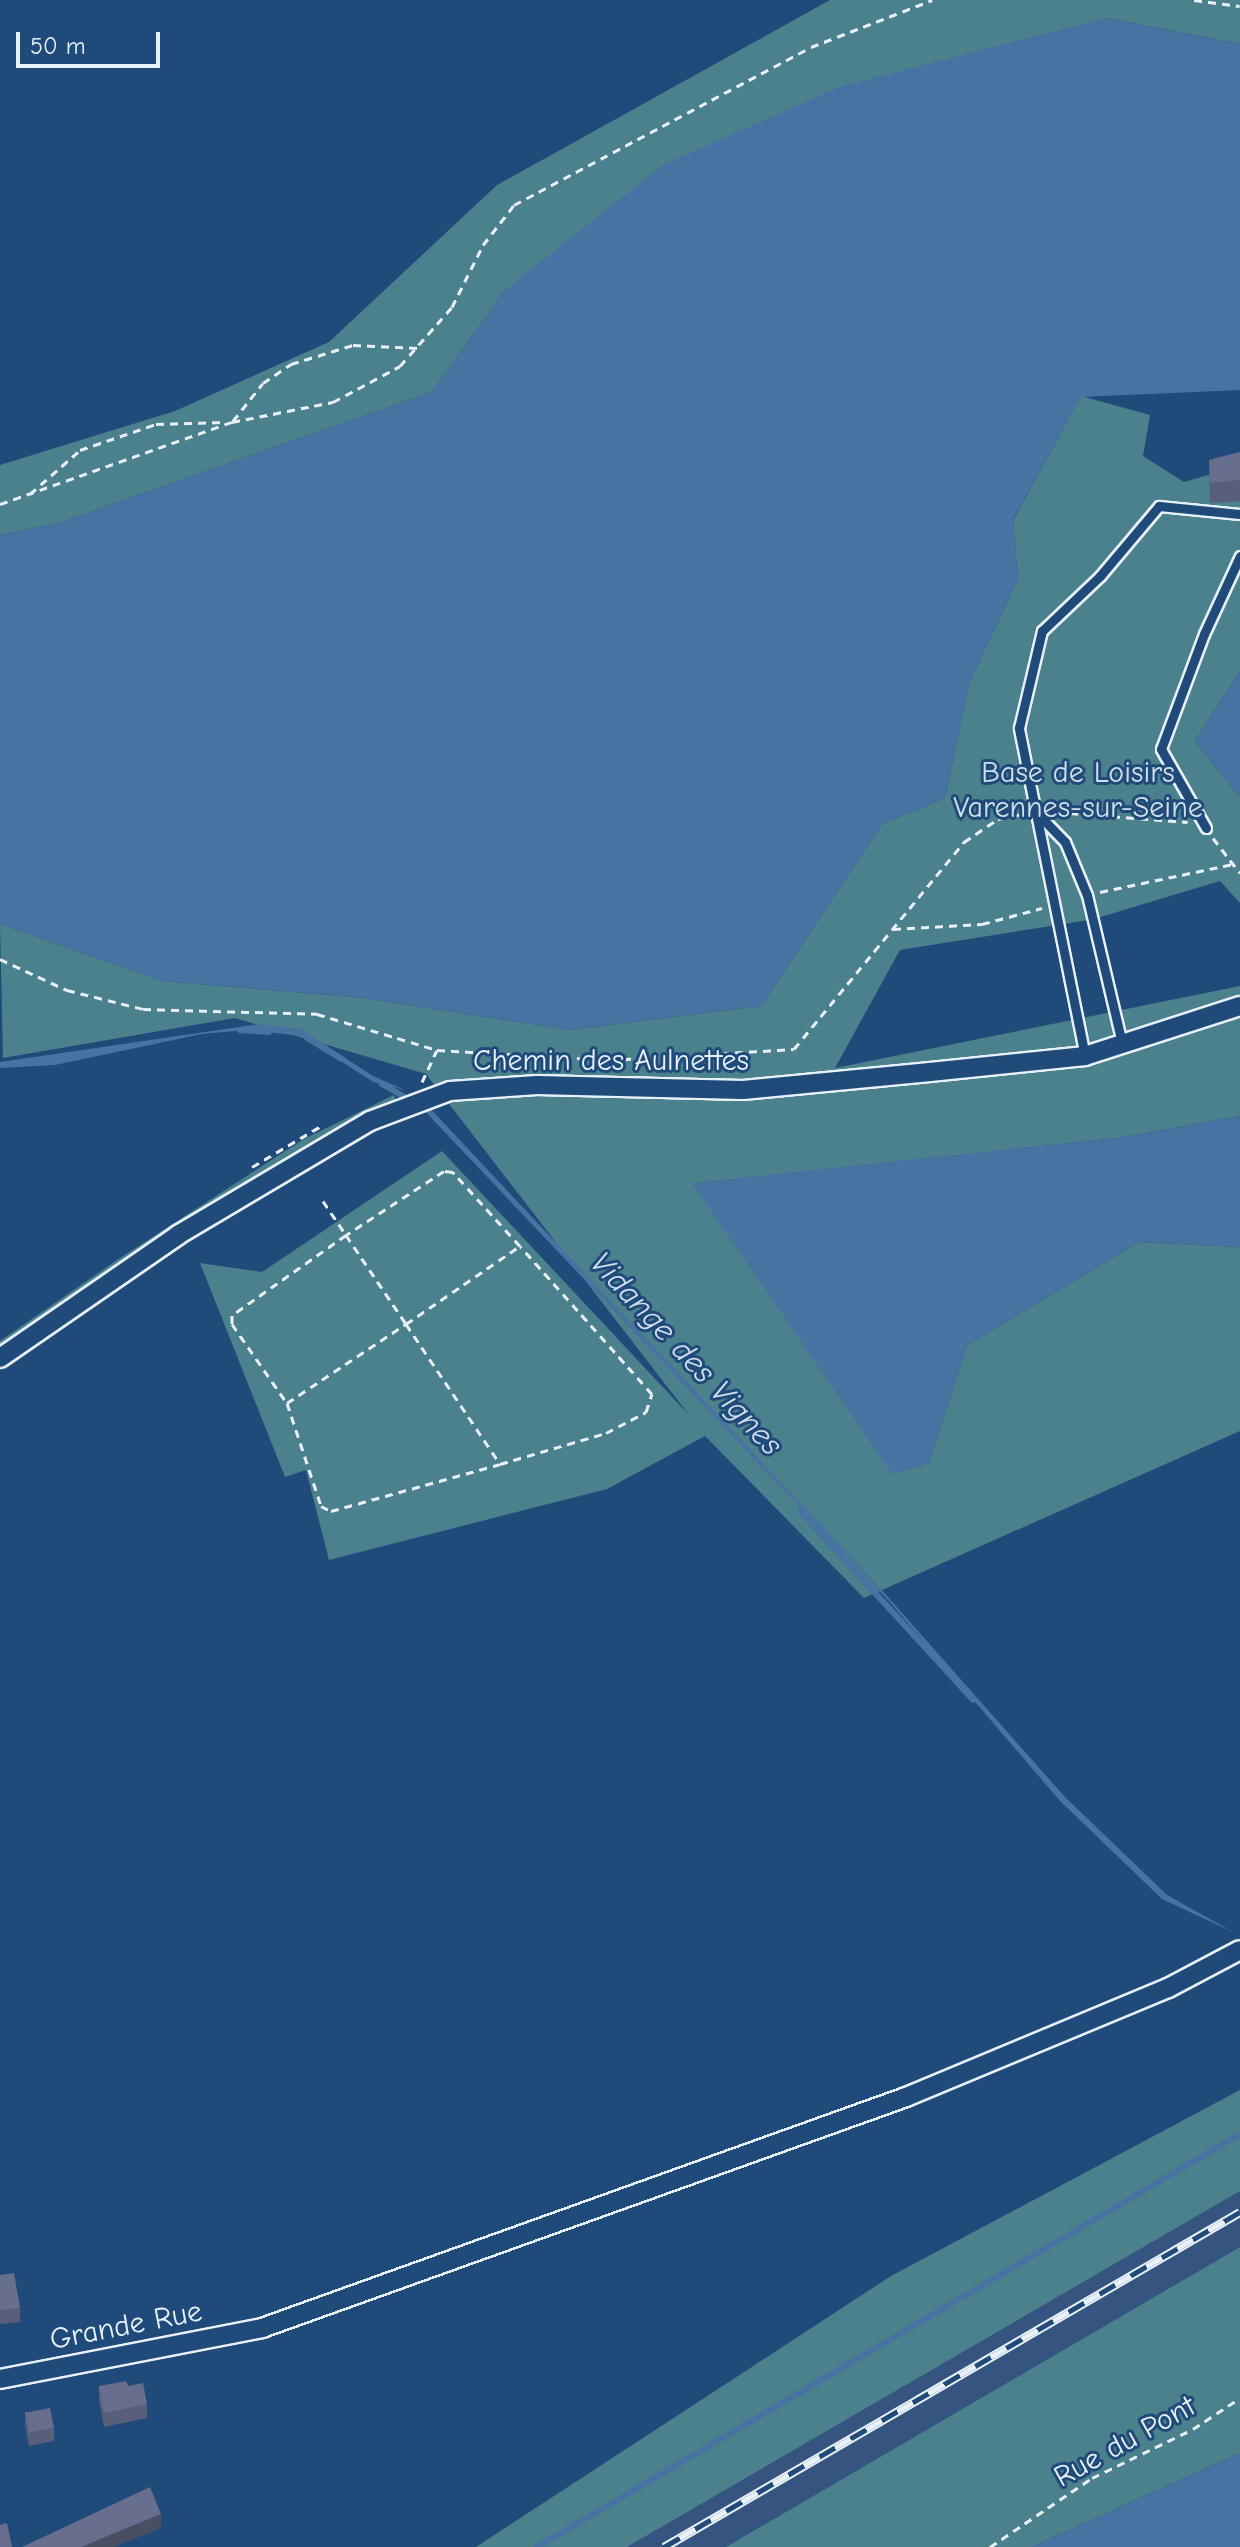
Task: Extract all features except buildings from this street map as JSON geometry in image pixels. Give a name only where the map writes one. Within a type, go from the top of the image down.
[{"type":"street","name":"Chemin des Aulnettes","points":[[0,1358],[178,1235],[370,1121],[413,1102],[450,1091],[537,1085],[743,1090],[1085,1056],[1240,1006]]},
{"type":"street","name":"Grande Rue","points":[[0,2379],[262,2328],[906,2097],[1168,1988],[1240,1950]]},
{"type":"lane","points":[[1085,1056],[1019,728],[1042,631],[1100,576],[1159,506],[1240,514]]},
{"type":"lane","points":[[1206,828],[1161,749],[1204,634],[1240,556]]},
{"type":"lane","points":[[1034,810],[1065,842],[1087,895],[1122,1043]]},
{"type":"path","points":[[0,504],[232,422],[333,402],[400,366],[420,348],[514,205],[811,47],[932,0]]},
{"type":"path","points":[[1194,0],[1240,6]]},
{"type":"path","points":[[232,422],[263,383],[291,364],[353,345],[420,348]]},
{"type":"path","points":[[27,496],[80,450],[156,424],[232,422]]},
{"type":"path","points":[[0,959],[67,990],[143,1009],[317,1014],[437,1050],[609,1060],[794,1049],[964,842],[998,819],[1034,810],[1192,822],[1206,828],[1240,873]]},
{"type":"path","points":[[1087,895],[1233,864]]},
{"type":"path","points":[[893,929],[982,924],[1053,905]]},
{"type":"path","points":[[413,1102],[437,1050]]},
{"type":"path","points":[[444,1171],[453,1172],[520,1246],[652,1394],[653,1403],[606,1433],[331,1511],[321,1506],[287,1403],[232,1324],[232,1315],[444,1171]]},
{"type":"path","points":[[323,1201],[500,1464]]},
{"type":"path","points":[[287,1403],[520,1246]]},
{"type":"path","name":"Rue du Pont","points":[[990,2547],[1092,2478],[1193,2429],[1240,2398]]},
{"type":"shaded area","points":[[1106,18],[1240,44],[1240,390],[1081,397],[1013,519],[1018,579],[969,683],[945,798],[882,824],[761,1006],[570,1030],[364,998],[163,981],[0,924],[0,535],[59,523],[432,392],[505,290],[663,165],[839,87]]},
{"type":"shaded area","points":[[1240,671],[1240,797],[1195,741]]},
{"type":"shaded area","points":[[259,1024],[301,1029],[373,1076],[405,1090],[373,1082],[302,1036],[247,1030],[202,1034],[55,1065],[0,1068],[0,1062]]},
{"type":"shaded area","points":[[426,1104],[880,1588],[1065,1797],[1167,1895],[1235,1933],[1162,1899],[1060,1801],[888,1600],[419,1105]]},
{"type":"shaded area","points":[[1240,1116],[1240,1247],[1139,1242],[967,1345],[928,1464],[892,1474],[692,1183],[1125,1137]]},
{"type":"shaded area","points":[[1240,2191],[1240,2247],[726,2547],[627,2547]]},
{"type":"shaded area","points":[[1240,2453],[1240,2547],[1032,2547]]},
{"type":"green space","points":[[830,0],[1240,0],[1240,44],[1106,18],[505,290],[432,392],[59,523],[0,535],[0,465],[175,411],[329,342],[497,185]]},
{"type":"green space","name":"Base de Loisirs Varennes-sur-Seine","points":[[1081,396],[1150,415],[1143,456],[1184,482],[1240,466],[1240,671],[1195,741],[1240,797],[1240,903],[1220,881],[1094,919],[900,950],[835,1068],[1240,986],[1240,1116],[1125,1137],[693,1184],[928,1464],[967,1345],[1139,1242],[1240,1247],[1240,1431],[864,1598],[705,1436],[607,1489],[329,1560],[306,1470],[285,1477],[200,1263],[262,1272],[442,1151],[689,1415],[426,1074],[235,1018],[3,1058],[0,924],[163,981],[364,998],[570,1030],[761,1006],[882,824],[945,798],[969,683],[1018,579],[1013,520]]},
{"type":"green space","points":[[394,1095],[398,1106],[0,1355],[0,1341],[117,1260],[304,1139]]},
{"type":"green space","points":[[1240,2090],[1240,2191],[627,2547],[476,2547],[891,2276]]},
{"type":"green space","points":[[1240,2247],[1240,2453],[1032,2547],[726,2547]]},
{"type":"waterway","name":"Vidange des Vignes","points":[[240,1030],[269,1032]]},
{"type":"waterway","name":"Vidange des Vignes","points":[[307,1038],[342,1059]]},
{"type":"waterway","name":"Vidange des Vignes","points":[[382,1084],[410,1100]]},
{"type":"waterway","name":"Vidange des Vignes","points":[[800,1511],[973,1700]]},
{"type":"waterway","points":[[537,2547],[1240,2134]]},
{"type":"railway","points":[[664,2547],[1240,2212]]}]
